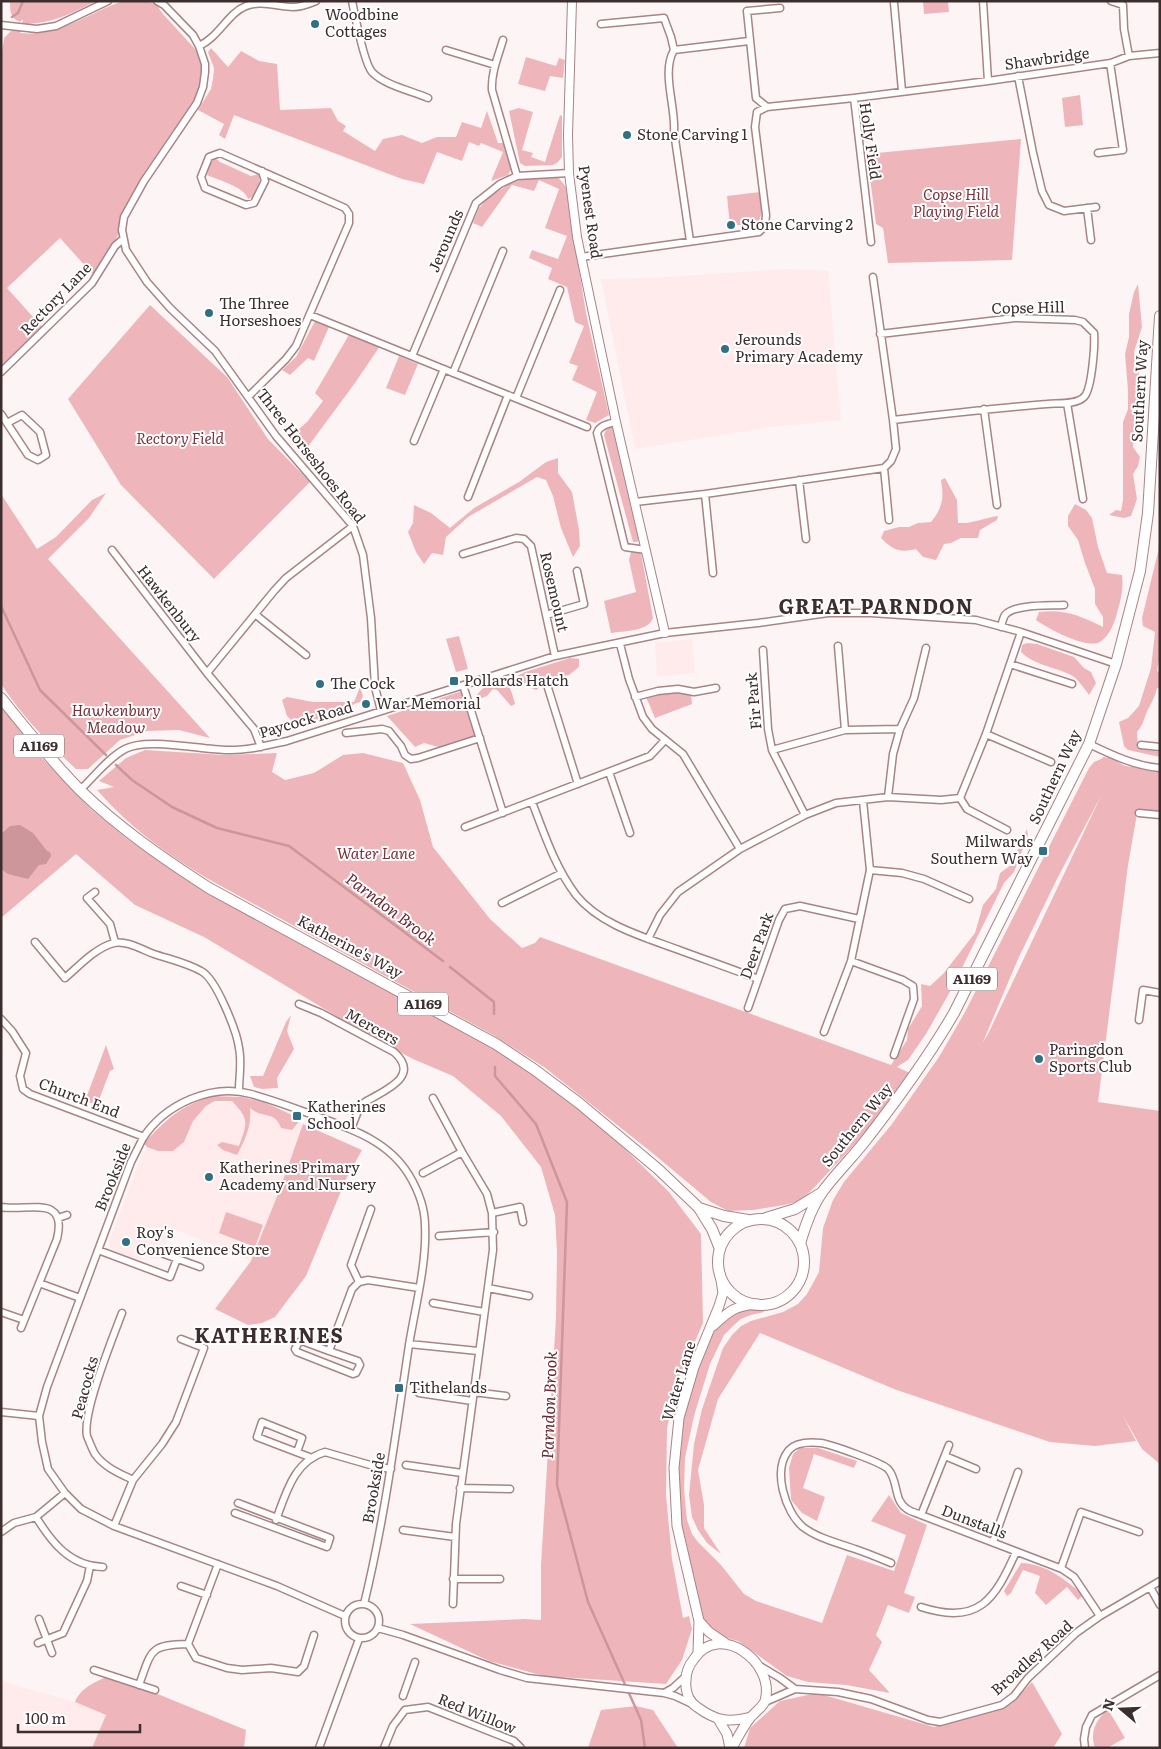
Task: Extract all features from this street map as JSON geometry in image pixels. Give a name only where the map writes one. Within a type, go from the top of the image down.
[{"type":"main road","name":"Southern Way","points":[[800,1244],[805,1225],[822,1192],[868,1137],[905,1088],[935,1045],[954,1013],[1089,744],[1116,664],[1140,572],[1148,513],[1160,316]]},
{"type":"main road","name":"Katherine's Way","points":[[1,698],[46,754],[80,790],[126,830],[169,862],[209,888],[496,1044],[579,1103],[658,1169],[699,1208],[712,1229],[720,1249]]},
{"type":"main road","name":"Southern Way","points":[[765,1219],[795,1209],[822,1192]]},
{"type":"main road","name":"Katherine's Way","points":[[699,1208],[724,1216],[748,1220]]},
{"type":"main road","points":[[765,1219],[779,1222],[788,1228],[800,1244],[804,1263],[801,1277],[796,1286],[778,1301],[756,1304],[738,1298],[727,1287],[720,1274],[718,1258],[720,1249],[732,1230],[748,1220],[765,1219]]},
{"type":"main road","name":"Water Lane","points":[[698,1653],[699,1621],[677,1526],[674,1468],[679,1418],[694,1367],[711,1328],[723,1293],[720,1274]]},
{"type":"main road","name":"Water Lane","points":[[711,1328],[731,1309],[742,1305],[756,1304]]},
{"type":"main road","points":[[699,1621],[709,1632],[725,1644],[744,1651],[760,1666],[767,1683],[764,1702],[750,1717],[731,1748]]},
{"type":"main road","points":[[725,1644],[710,1645],[698,1653],[690,1664],[686,1676],[685,1689],[692,1704],[718,1719],[734,1721],[750,1717]]},
{"type":"main road","points":[[718,1719],[727,1734],[731,1748]]},
{"type":"street","points":[[1,25],[37,29],[56,26],[108,1]]},
{"type":"street","name":"Three Horseshoes Road","points":[[156,1],[164,5],[193,35],[205,64],[205,72],[200,95],[192,111],[144,181],[124,217],[123,239],[131,259],[145,280],[170,308],[215,351],[276,436],[353,526],[363,555],[371,618],[374,687],[381,711]]},
{"type":"street","points":[[199,46],[214,37],[244,6],[316,1]]},
{"type":"street","points":[[352,1],[365,54],[372,72],[383,80],[428,98]]},
{"type":"street","name":"Pyenest Road","points":[[572,1],[568,135],[569,173],[577,237],[616,422],[665,633]]},
{"type":"street","name":"Shawbridge","points":[[983,1],[988,81]]},
{"type":"street","points":[[1112,1],[1123,3],[1124,28],[1129,56]]},
{"type":"street","points":[[894,3],[902,91]]},
{"type":"street","points":[[581,257],[759,232],[765,226],[766,215],[756,127],[757,112],[767,106],[756,98],[747,11],[780,8]]},
{"type":"street","points":[[601,24],[664,18],[674,50],[669,58],[668,69],[675,123],[674,132],[690,242]]},
{"type":"street","points":[[503,40],[492,78],[492,90],[517,176]]},
{"type":"street","points":[[674,50],[749,41]]},
{"type":"street","points":[[446,50],[495,65]]},
{"type":"street","name":"Shawbridge","points":[[854,98],[988,81],[1110,63],[1129,56],[1160,53]]},
{"type":"street","name":"Shawbridge","points":[[1098,153],[1123,150],[1110,63]]},
{"type":"street","points":[[1018,76],[1042,191],[1049,205],[1064,211],[1096,207]]},
{"type":"street","name":"Holly Field","points":[[767,106],[854,98],[871,242]]},
{"type":"street","points":[[249,396],[292,352],[310,315],[349,223],[349,214],[345,208],[262,170],[220,153],[209,157],[201,177],[205,188],[246,206],[254,203],[265,181],[262,170]]},
{"type":"street","name":"Jerounds","points":[[412,356],[476,203],[500,184],[517,176],[569,173]]},
{"type":"street","points":[[1088,208],[1091,240]]},
{"type":"street","name":"Rectory Lane","points":[[1,372],[92,283],[115,246],[123,239]]},
{"type":"street","points":[[453,372],[503,251]]},
{"type":"street","points":[[635,502],[705,494],[884,468],[892,461],[896,449],[873,277]]},
{"type":"street","points":[[516,398],[560,290]]},
{"type":"street","points":[[310,315],[587,427]]},
{"type":"street","name":"Copse Hill","points":[[880,334],[1015,318],[1064,319],[1083,322],[1094,333],[1089,384],[1087,394],[1082,399],[1067,403],[984,409],[893,420]]},
{"type":"street","points":[[414,441],[444,369]]},
{"type":"street","points":[[468,496],[508,395]]},
{"type":"street","points":[[1067,403],[1083,499]]},
{"type":"street","points":[[984,409],[997,504]]},
{"type":"street","points":[[1,414],[28,455],[38,460],[46,455],[40,432],[22,415],[7,423]]},
{"type":"street","points":[[616,422],[603,426],[597,433],[624,547],[646,550]]},
{"type":"street","points":[[884,468],[889,520]]},
{"type":"street","points":[[799,480],[806,539]]},
{"type":"street","points":[[705,494],[713,573]]},
{"type":"street","points":[[207,673],[286,578],[353,526]]},
{"type":"street","name":"Rosemount","points":[[463,554],[510,539],[524,539],[531,546],[555,656]]},
{"type":"street","name":"Hawkenbury","points":[[112,550],[207,673],[254,729],[261,747]]},
{"type":"street","points":[[546,615],[584,604],[578,571]]},
{"type":"street","points":[[1001,627],[1005,616],[1011,610],[1026,607],[1064,606]]},
{"type":"street","name":"Paycock Road","points":[[80,790],[114,757],[133,746],[152,744],[228,750],[261,747],[287,741],[555,656],[620,644],[665,633],[828,613],[871,613],[976,620],[1021,632],[1116,664]]},
{"type":"street","points":[[256,615],[306,655]]},
{"type":"street","points":[[960,798],[986,734],[1021,632]]},
{"type":"street","points":[[620,644],[640,710],[652,729],[682,754],[740,849]]},
{"type":"street","points":[[838,646],[845,730]]},
{"type":"street","points":[[888,797],[893,754],[900,729],[914,698],[926,648]]},
{"type":"street","name":"Fir Park","points":[[763,650],[768,729],[772,750],[805,815]]},
{"type":"street","points":[[1010,664],[1072,684]]},
{"type":"street","points":[[463,685],[503,813]]},
{"type":"street","points":[[548,688],[578,784]]},
{"type":"street","points":[[635,697],[678,689],[694,692],[716,688]]},
{"type":"street","points":[[346,733],[382,729],[389,731],[401,746],[405,755],[410,759],[480,738]]},
{"type":"street","name":"Fir Park","points":[[772,750],[845,730],[900,729]]},
{"type":"street","points":[[986,734],[1051,762]]},
{"type":"street","points":[[464,827],[650,756],[665,740]]},
{"type":"street","points":[[1089,744],[1122,759],[1148,767],[1160,768]]},
{"type":"street","points":[[1141,745],[1160,748]]},
{"type":"street","points":[[609,772],[630,833]]},
{"type":"street","points":[[648,939],[660,915],[678,892],[740,849],[805,815],[836,803],[888,797],[941,800],[960,798]]},
{"type":"street","points":[[960,798],[967,809],[1007,830]]},
{"type":"street","points":[[824,1032],[851,961],[870,870],[863,801]]},
{"type":"street","points":[[532,802],[562,873],[577,896],[594,912],[648,939],[758,979]]},
{"type":"street","points":[[1139,813],[1160,815]]},
{"type":"street","points":[[870,870],[902,873],[924,879],[969,899]]},
{"type":"street","points":[[502,903],[562,873]]},
{"type":"street","points":[[95,892],[88,898],[110,924],[115,942]]},
{"type":"street","name":"Deer Park","points":[[748,1008],[779,920],[785,909],[800,906],[859,919]]},
{"type":"street","points":[[35,942],[65,978],[98,950],[115,942],[131,945],[202,971],[212,980],[226,1008],[238,1040],[240,1050],[238,1090]]},
{"type":"street","points":[[851,961],[913,986],[914,999],[894,1055]]},
{"type":"street","points":[[1139,1020],[1144,990],[1160,993]]},
{"type":"street","name":"Mercers","points":[[299,1004],[321,1013],[394,1052],[404,1066],[400,1081],[360,1106],[351,1129]]},
{"type":"street","name":"Church End","points":[[1,1019],[12,1031],[26,1053],[20,1076],[23,1089],[30,1094],[144,1137]]},
{"type":"street","name":"Brookside","points":[[345,1616],[277,1586],[114,1526],[81,1509],[65,1494],[48,1469],[42,1442],[40,1416],[47,1387],[131,1162],[144,1137],[160,1119],[182,1104],[207,1093],[220,1090],[238,1090],[351,1129],[385,1147],[408,1174],[418,1191],[425,1226],[419,1288],[391,1469],[364,1604]]},
{"type":"street","points":[[433,1098],[486,1194],[492,1214],[494,1232],[460,1488],[455,1537],[453,1604]]},
{"type":"street","points":[[423,1173],[462,1152]]},
{"type":"street","points":[[1,1207],[8,1209],[44,1207],[52,1210],[58,1218],[60,1226],[57,1239],[21,1328]]},
{"type":"street","points":[[492,1214],[520,1207],[523,1222]]},
{"type":"street","points":[[359,1282],[351,1265],[371,1209]]},
{"type":"street","points":[[58,1218],[67,1215]]},
{"type":"street","points":[[439,1236],[494,1232]]},
{"type":"street","points":[[98,1250],[170,1277],[177,1259]]},
{"type":"street","points":[[164,1254],[200,1267]]},
{"type":"street","points":[[329,1351],[352,1290],[359,1282],[368,1280],[419,1288]]},
{"type":"street","points":[[39,1283],[80,1298]]},
{"type":"street","points":[[488,1288],[529,1296]]},
{"type":"street","points":[[433,1303],[484,1312]]},
{"type":"street","points":[[1,1312],[24,1320]]},
{"type":"street","name":"Peacocks","points":[[122,1313],[88,1413],[87,1434],[95,1453],[108,1468],[132,1480]]},
{"type":"street","points":[[114,1526],[132,1480],[162,1444],[176,1422],[196,1372],[204,1348],[181,1338]]},
{"type":"street","points":[[302,1341],[329,1351],[358,1361],[360,1365],[356,1373],[353,1374],[297,1352],[296,1349],[299,1342],[302,1341]]},
{"type":"street","points":[[409,1344],[478,1351]]},
{"type":"street","points":[[473,1392],[506,1396]]},
{"type":"street","points":[[419,1393],[472,1401]]},
{"type":"street","points":[[1,1412],[40,1416]]},
{"type":"street","points":[[297,1452],[302,1438],[262,1422],[257,1437],[312,1458]]},
{"type":"street","points":[[891,1562],[823,1537],[803,1526],[791,1513],[781,1476],[784,1459],[789,1449],[802,1443],[821,1443],[869,1459],[887,1468],[895,1481],[898,1500],[907,1509],[921,1515]]},
{"type":"street","name":"Dunstalls","points":[[950,1444],[921,1515],[1061,1568],[1074,1577],[1100,1616]]},
{"type":"street","points":[[273,1527],[291,1481],[298,1470],[312,1458],[325,1452],[391,1469]]},
{"type":"street","points":[[945,1456],[976,1469]]},
{"type":"street","points":[[406,1465],[462,1473]]},
{"type":"street","points":[[993,1542],[1018,1472]]},
{"type":"street","points":[[460,1488],[510,1489]]},
{"type":"street","points":[[1,1532],[14,1523],[36,1518],[65,1494]]},
{"type":"street","points":[[235,1513],[327,1547],[330,1538],[238,1503]]},
{"type":"street","points":[[1061,1568],[1081,1512],[1139,1532]]},
{"type":"street","points":[[36,1518],[46,1535],[59,1549],[90,1566],[103,1567]]},
{"type":"street","points":[[403,1530],[455,1537]]},
{"type":"street","points":[[921,1607],[950,1614],[965,1613],[987,1602],[1002,1582],[1016,1552]]},
{"type":"street","points":[[188,1644],[218,1564]]},
{"type":"street","points":[[38,1643],[63,1633],[87,1581],[90,1566]]},
{"type":"street","points":[[453,1579],[500,1579]]},
{"type":"street","name":"Broadley Road","points":[[764,1702],[795,1689],[838,1692],[856,1695],[928,1720],[940,1722],[1002,1705],[1014,1696],[1028,1678],[1076,1633],[1100,1616],[1160,1581]]},
{"type":"street","points":[[180,1586],[207,1595]]},
{"type":"street","points":[[1150,1587],[1160,1605]]},
{"type":"street","points":[[364,1604],[374,1608],[377,1612],[379,1617],[378,1628],[370,1637],[359,1639],[353,1637],[346,1628],[345,1616],[354,1605],[364,1604]]},
{"type":"street","points":[[40,1620],[52,1654]]},
{"type":"street","points":[[378,1628],[527,1678],[664,1693],[692,1704]]},
{"type":"street","points":[[188,1644],[196,1658],[227,1668],[242,1670],[271,1668],[298,1672],[304,1666],[314,1635]]},
{"type":"street","points":[[320,1748],[359,1639]]},
{"type":"street","points":[[140,1685],[150,1655],[166,1645],[188,1644]]},
{"type":"street","points":[[403,1696],[415,1662]]},
{"type":"street","points":[[760,1666],[795,1689]]},
{"type":"street","points":[[94,1670],[155,1690]]},
{"type":"street","points":[[1085,1748],[1086,1727],[1092,1715],[1160,1675]]},
{"type":"street","points":[[664,1693],[673,1688],[686,1676]]},
{"type":"street","name":"Red Willow","points":[[384,1748],[393,1726],[405,1710],[428,1707],[514,1741],[521,1748]]},
{"type":"shaded area","name":"Jerounds Primary Academy","points":[[788,269],[828,271],[841,420],[770,427],[635,449],[601,279],[652,278]]},
{"type":"shaded area","points":[[692,639],[695,673],[657,676],[655,643]]},
{"type":"shaded area","points":[[20,825],[33,833],[47,851],[50,852],[51,856],[46,864],[39,865],[28,879],[8,874],[1,869],[1,834],[10,826]]},
{"type":"shaded area","name":"Katherines Primary Academy and Nursery","points":[[243,1101],[284,1112],[303,1124],[280,1189],[251,1261],[172,1228],[164,1250],[162,1249],[157,1260],[145,1256],[133,1259],[119,1254],[110,1247],[109,1241],[150,1140],[197,1105]]},
{"type":"shaded area","points":[[1,1681],[75,1702],[106,1715],[92,1748],[1,1748]]},
{"type":"green space","points":[[10,1],[96,1],[52,20],[22,24],[23,19],[20,22],[12,16]]},
{"type":"green space","points":[[123,1],[147,1],[156,4],[196,50],[205,72],[194,100],[144,173],[111,251],[96,278],[60,238],[7,288],[42,327],[1,371],[1,59],[4,38],[11,31],[34,33],[60,28]]},
{"type":"green space","points":[[923,1],[948,1],[949,12],[924,14]]},
{"type":"green space","points":[[211,48],[228,67],[241,51],[259,61],[277,64],[280,110],[331,108],[338,121],[346,126],[343,131],[375,151],[383,139],[402,135],[422,143],[437,137],[456,137],[462,122],[481,128],[487,111],[498,143],[505,143],[512,168],[508,175],[491,181],[503,152],[481,143],[479,146],[469,142],[462,161],[437,152],[424,184],[402,179],[234,115],[225,139],[219,135],[224,124],[198,110],[211,89],[214,68],[208,52]]},
{"type":"green space","points":[[526,57],[556,66],[559,58],[565,60],[563,78],[550,76],[545,91],[518,84]]},
{"type":"green space","points":[[1080,95],[1083,125],[1065,127],[1062,98]]},
{"type":"green space","points":[[519,108],[533,112],[522,150],[533,153],[531,157],[545,162],[560,115],[562,116],[562,157],[557,163],[553,165],[525,166],[520,163],[509,111]]},
{"type":"green space","name":"Copse Hill Playing Field","points":[[1021,139],[1012,260],[888,263],[883,228],[876,224],[867,154]]},
{"type":"green space","points":[[214,159],[251,176],[259,174],[260,181],[254,195],[248,199],[237,187],[207,175],[210,164]]},
{"type":"green space","points":[[551,175],[558,177],[566,187],[586,313],[609,415],[595,423],[586,420],[597,392],[572,380],[578,366],[569,363],[584,326],[575,322],[567,287],[548,279],[552,268],[529,258],[532,250],[558,259],[567,236],[545,228],[559,189],[539,180],[534,191],[512,185],[482,227],[473,223],[479,208],[489,197],[511,183],[527,177]]},
{"type":"green space","points":[[760,192],[762,208],[758,223],[730,226],[727,196]]},
{"type":"green space","points":[[1138,284],[1142,327],[1134,352],[1139,371],[1133,447],[1140,457],[1138,466],[1133,474],[1137,499],[1131,516],[1124,518],[1109,515],[1116,510],[1121,511],[1123,500],[1123,422],[1128,409],[1125,354],[1129,337],[1129,314],[1134,292]]},
{"type":"green space","name":"Rectory Field","points":[[150,305],[227,377],[268,439],[310,482],[214,579],[121,485],[68,399]]},
{"type":"green space","points":[[315,321],[329,327],[314,361],[308,358],[290,375],[282,370],[296,357]]},
{"type":"green space","points":[[350,333],[380,346],[304,452],[298,446],[292,444],[293,441],[289,438],[307,422],[323,401],[315,393]]},
{"type":"green space","points":[[399,356],[418,364],[405,395],[386,388]]},
{"type":"green space","points":[[613,427],[639,540],[637,542],[633,542],[604,435],[606,429]]},
{"type":"green space","points":[[558,458],[558,473],[572,492],[579,530],[580,546],[573,557],[561,528],[553,496],[546,480],[537,477],[468,517],[446,537],[443,555],[432,553],[424,564],[416,552],[408,532],[413,523],[414,505],[431,513],[450,528],[474,508],[519,482],[546,462]]},
{"type":"green space","points":[[945,478],[957,500],[958,523],[968,523],[998,516],[997,520],[980,530],[978,538],[961,538],[944,544],[936,560],[923,557],[916,549],[897,550],[881,538],[884,531],[931,522],[940,507],[942,497],[941,480]]},
{"type":"green space","name":"Hawkenbury Meadow","points":[[106,493],[89,518],[48,559],[210,738],[179,730],[147,731],[120,740],[88,769],[76,769],[36,729],[1,684],[1,494],[37,549],[56,537],[92,500]]},
{"type":"green space","points":[[1075,504],[1086,510],[1092,518],[1098,547],[1107,573],[1122,575],[1121,596],[1114,624],[1106,637],[1094,644],[1067,637],[1036,620],[1039,612],[1049,611],[1080,617],[1103,627],[1103,617],[1095,604],[1095,589],[1078,540],[1068,526],[1068,516]]},
{"type":"green space","points":[[1160,531],[1160,654],[1157,671],[1160,673],[1160,689],[1157,688],[1143,723],[1137,732],[1138,748],[1160,752],[1160,757],[1128,750],[1124,746],[1119,722],[1128,718],[1139,706],[1151,668],[1155,632],[1143,626],[1142,618],[1158,552]]},
{"type":"green space","points":[[631,552],[641,553],[653,618],[650,623],[641,628],[611,633],[604,601],[636,592],[629,560]]},
{"type":"green space","points":[[459,636],[468,669],[456,672],[446,639]]},
{"type":"green space","points":[[1027,643],[1037,644],[1074,657],[1084,668],[1091,672],[1096,683],[1089,695],[1071,675],[1038,663],[1021,652],[1022,645]]},
{"type":"green space","points":[[570,658],[579,659],[579,667],[569,675],[553,678],[536,690],[529,687],[517,676],[525,672]]},
{"type":"green space","points":[[502,680],[509,687],[515,704],[511,706],[497,690],[493,689],[487,696],[479,699],[476,697],[487,686]]},
{"type":"green space","points":[[360,687],[363,696],[360,702],[354,704],[345,714],[295,724],[287,716],[282,700],[287,697],[313,702],[354,702]]},
{"type":"green space","points":[[678,689],[691,693],[692,704],[655,718],[646,697]]},
{"type":"green space","points":[[462,691],[475,736],[442,748],[424,743],[415,747],[387,716]]},
{"type":"green space","points":[[1,706],[39,755],[91,809],[126,838],[174,871],[285,934],[443,1015],[574,1099],[669,1192],[701,1234],[703,1323],[680,1376],[667,1428],[666,1495],[672,1559],[683,1618],[689,1616],[692,1629],[682,1660],[666,1684],[544,1676],[489,1661],[410,1624],[541,1620],[541,1565],[556,1318],[557,1252],[555,1215],[541,1167],[501,1116],[453,1076],[413,1059],[363,1032],[204,937],[135,905],[76,854],[1,918]]},
{"type":"green space","points":[[145,750],[225,755],[277,753],[272,772],[285,780],[314,773],[343,755],[363,753],[403,763],[420,800],[433,847],[490,919],[522,948],[535,943],[540,937],[891,1065],[907,1040],[908,1029],[922,1006],[921,984],[930,986],[943,974],[975,933],[983,905],[996,889],[1000,873],[1011,865],[1027,829],[1028,835],[1014,872],[1004,883],[951,990],[926,1034],[908,1060],[897,1067],[910,1073],[883,1111],[807,1195],[797,1202],[753,1210],[728,1211],[711,1202],[544,1067],[493,1035],[210,880],[150,840],[109,804],[97,790],[114,787],[99,781],[126,758]]},
{"type":"green space","points":[[1103,757],[1111,758],[1125,766],[1160,770],[1160,817],[1137,814],[1128,865],[1098,1102],[1160,1111],[1160,1464],[1142,1449],[1122,1414],[1136,1441],[1095,1446],[1050,1442],[894,1389],[760,1333],[718,1399],[698,1470],[704,1505],[704,1528],[721,1554],[707,1543],[698,1530],[692,1517],[689,1495],[694,1444],[702,1409],[723,1348],[741,1326],[751,1321],[783,1312],[798,1304],[807,1294],[819,1272],[823,1228],[833,1200],[844,1182],[892,1124],[939,1057],[965,1012],[1089,768],[1094,762]],"holes":[[[1101,796],[983,1042],[1018,959],[1058,877]]]},
{"type":"green space","points":[[291,1015],[287,1031],[294,1049],[277,1078],[278,1088],[262,1089],[254,1087],[250,1076],[263,1076],[286,1022]]},
{"type":"green space","points":[[106,1045],[114,1069],[110,1071],[97,1105],[85,1101]]},
{"type":"green space","points":[[212,1096],[242,1097],[264,1102],[301,1119],[292,1130],[281,1128],[272,1117],[250,1108],[249,1126],[237,1155],[223,1150],[217,1145],[222,1142],[239,1146],[245,1127],[242,1113],[232,1101],[215,1101],[206,1106],[193,1121],[184,1142],[173,1151],[158,1151],[147,1147],[144,1143],[182,1109]]},
{"type":"green space","points":[[303,1124],[362,1150],[346,1179],[306,1276],[275,1317],[262,1323],[248,1325],[215,1309],[251,1261],[280,1189]]},
{"type":"green space","points":[[226,1212],[263,1225],[255,1247],[219,1233]]},
{"type":"green space","points":[[763,1306],[764,1312],[741,1319],[724,1335],[710,1364],[694,1416],[685,1458],[684,1490],[687,1520],[692,1534],[698,1542],[721,1565],[744,1594],[756,1601],[822,1623],[847,1555],[894,1571],[906,1535],[871,1521],[889,1495],[901,1513],[927,1525],[904,1593],[915,1597],[909,1613],[888,1605],[876,1635],[882,1642],[869,1670],[890,1693],[846,1685],[808,1682],[787,1676],[738,1641],[719,1636],[702,1617],[681,1524],[677,1483],[680,1438],[685,1408],[697,1369],[715,1329],[724,1320],[742,1310]]},
{"type":"green space","points":[[800,1448],[818,1448],[857,1461],[854,1468],[814,1454],[803,1488],[825,1497],[817,1521],[802,1513],[791,1500],[789,1468],[793,1454]]},
{"type":"green space","points":[[1021,1563],[1039,1566],[1055,1573],[1083,1595],[1078,1600],[1067,1587],[1046,1605],[1035,1593],[1040,1576],[1023,1570],[1011,1593],[1007,1596],[1004,1591]]},
{"type":"green space","points":[[111,1675],[246,1730],[244,1748],[92,1748],[106,1715],[75,1702],[85,1688]]},
{"type":"green space","points":[[1032,1682],[1062,1734],[1053,1748],[744,1748],[750,1728],[780,1701],[817,1693],[934,1727],[1012,1703]]},
{"type":"green space","points":[[636,1706],[653,1710],[678,1748],[588,1748],[601,1710]]},
{"type":"green space","points":[[1110,1707],[1112,1709],[1109,1711],[1125,1738],[1107,1748],[1095,1748],[1093,1736],[1095,1725]]},
{"type":"waterway","points":[[12,17],[18,13],[23,1]]},
{"type":"waterway","name":"Parndon Brook","points":[[1,606],[40,690],[106,755]]},
{"type":"waterway","name":"Parndon Brook","points":[[116,765],[132,780],[172,807],[217,828],[289,846],[443,961]]},
{"type":"waterway","name":"Parndon Brook","points":[[450,967],[494,1002],[494,1014]]},
{"type":"waterway","name":"Parndon Brook","points":[[495,1067],[495,1076],[536,1124],[567,1202],[557,1485],[588,1602],[641,1720],[645,1748]]},
{"type":"place","name":"Woodbine Cottages","points":[[315,24]]},
{"type":"place","name":"Stone Carving 1","points":[[627,135]]},
{"type":"place","name":"Stone Carving 2","points":[[731,225]]},
{"type":"place","name":"The Three Horseshoes","points":[[209,313]]},
{"type":"place","name":"Jerounds Primary Academy","points":[[725,349]]},
{"type":"place","name":"Pollards Hatch","points":[[454,681]]},
{"type":"place","name":"The Cock","points":[[320,684]]},
{"type":"place","name":"War Memorial","points":[[366,704]]},
{"type":"place","name":"Milwards Southern Way","points":[[1043,851]]},
{"type":"place","name":"Paringdon Sports Club","points":[[1039,1059]]},
{"type":"place","name":"Katherines School","points":[[297,1116]]},
{"type":"place","name":"Katherines Primary Academy and Nursery","points":[[209,1177]]},
{"type":"place","name":"Roy's Convenience Store","points":[[126,1242]]},
{"type":"place","name":"Tithelands","points":[[399,1388]]},
{"type":"district","name":"GREAT PARNDON","points":[[876,607]]},
{"type":"district","name":"KATHERINES","points":[[269,1336]]}]
